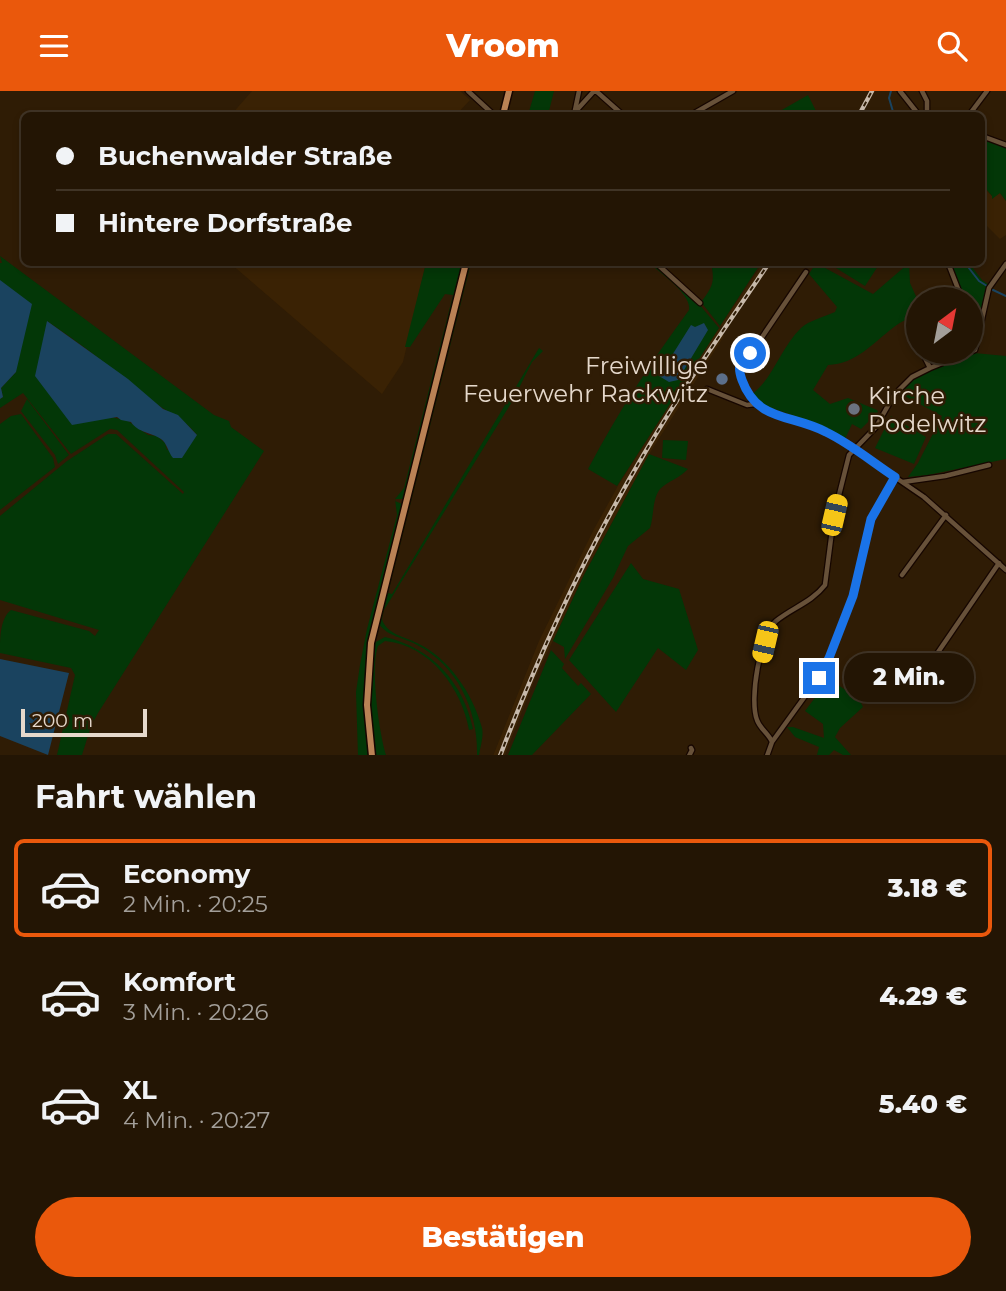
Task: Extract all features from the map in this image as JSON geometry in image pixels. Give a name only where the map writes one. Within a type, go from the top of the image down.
[{"type":"main road","points":[[504,112],[509,91]]},
{"type":"main road","points":[[372,755],[367,692],[373,632],[465,266]]},
{"type":"street","points":[[468,91],[491,112]]},
{"type":"street","points":[[574,112],[579,91]]},
{"type":"street","points":[[575,112],[595,91],[620,112]]},
{"type":"street","points":[[696,112],[733,91]]},
{"type":"street","points":[[900,91],[917,112]]},
{"type":"street","points":[[922,91],[927,100],[927,112]]},
{"type":"street","points":[[971,112],[987,91]]},
{"type":"street","points":[[985,138],[1006,145]]},
{"type":"street","points":[[984,308],[989,288],[1006,264]]},
{"type":"street","points":[[659,266],[700,303]]},
{"type":"street","points":[[949,266],[957,287]]},
{"type":"street","points":[[806,272],[756,346],[738,364],[746,391],[755,404],[766,411],[825,431],[895,477],[946,515],[1006,571]]},
{"type":"street","points":[[928,364],[930,368]]},
{"type":"street","points":[[772,742],[756,719],[754,697],[766,637],[777,620],[803,605],[825,586],[834,515],[848,458],[876,427],[894,395],[912,377],[941,364]]},
{"type":"street","points":[[707,389],[747,405],[755,404]]},
{"type":"street","points":[[902,482],[945,476],[989,465]]},
{"type":"street","points":[[770,754],[772,742],[824,670],[853,596],[871,519],[895,477]]},
{"type":"street","points":[[902,575],[946,515]]},
{"type":"street","points":[[911,685],[919,680],[999,563]]},
{"type":"street","points":[[689,755],[691,747]]},
{"type":"shaded area","points":[[252,91],[460,91],[470,100],[459,112],[234,112]]},
{"type":"shaded area","points":[[987,191],[992,196],[1000,193],[1006,201],[1006,235],[1000,239],[985,224]]},
{"type":"shaded area","points":[[233,266],[425,266],[403,362],[382,394]]},
{"type":"shaded area","points":[[761,266],[770,266],[725,331],[721,325]]},
{"type":"shaded area","points":[[719,328],[724,336],[651,451],[585,572],[534,681],[505,755],[493,755],[539,641],[619,484]]},
{"type":"green space","points":[[535,91],[554,91],[549,112],[529,112]]},
{"type":"green space","points":[[808,95],[816,112],[778,112]]},
{"type":"green space","points":[[985,141],[1006,147],[1006,201],[1000,193],[992,199],[985,188]]},
{"type":"green space","points":[[0,256],[214,415],[229,421],[231,427],[264,451],[98,713],[82,755],[57,755],[75,675],[71,668],[0,653],[1,629],[11,610],[89,631],[95,636],[99,630],[0,600],[0,516],[67,461],[108,434],[116,434],[183,494],[184,492],[117,430],[110,429],[71,454],[23,393],[0,408],[0,399],[3,397],[1,388],[16,372],[0,280]],"holes":[[[47,321],[185,423],[197,435],[167,450],[165,443],[157,436],[148,435],[128,421],[111,417]]]},
{"type":"green space","points":[[425,266],[462,266],[404,499],[395,499],[404,488],[453,295],[445,294],[410,347],[405,347]]},
{"type":"green space","points":[[467,266],[470,266],[388,593],[392,594],[539,348],[543,351],[532,362],[513,400],[384,610],[382,619],[392,632],[429,650],[458,678],[473,702],[482,728],[479,755],[469,706],[454,677],[431,654],[412,642],[391,634],[379,624]]},
{"type":"green space","points":[[653,266],[656,266],[699,304],[719,328],[617,486],[588,469],[611,427],[689,310],[686,297]]},
{"type":"green space","points":[[712,266],[759,266],[720,326],[701,302],[712,284]]},
{"type":"green space","points":[[814,266],[822,266],[873,294],[906,266],[909,266],[912,287],[906,287],[906,320],[856,357],[828,365],[813,390],[830,404],[848,398],[877,410],[861,429],[852,424],[845,439],[821,425],[766,406],[752,394],[766,380],[801,328],[835,312],[837,307],[809,274]]},
{"type":"green space","points":[[833,266],[878,266],[865,286]]},
{"type":"green space","points":[[951,266],[971,266],[988,284],[984,300],[984,287],[960,287]]},
{"type":"green space","points":[[984,354],[1006,356],[1006,459],[908,477],[942,416],[899,393],[919,375],[946,364],[984,364]]},
{"type":"green space","points":[[27,399],[69,455],[58,464],[55,455],[21,411]]},
{"type":"green space","points":[[21,414],[53,458],[55,467],[0,510],[0,424],[11,416]]},
{"type":"green space","points":[[891,416],[926,437],[914,464],[875,448]]},
{"type":"green space","points":[[663,440],[688,441],[686,460],[662,458]]},
{"type":"green space","points":[[649,454],[688,469],[660,489],[650,528],[628,546],[613,578],[565,659],[564,647],[553,641],[584,575]]},
{"type":"green space","points":[[395,501],[402,504],[378,598],[368,659],[366,721],[369,755],[358,755],[356,692],[360,665],[397,515]]},
{"type":"green space","points":[[631,563],[643,579],[679,589],[698,650],[686,670],[658,648],[616,712],[569,660]]},
{"type":"green space","points":[[385,637],[417,649],[443,669],[462,696],[473,729],[469,730],[459,699],[451,685],[430,660],[401,644],[385,641],[378,646],[375,684],[386,755],[374,755],[369,705],[374,643]]},
{"type":"green space","points":[[551,650],[578,686],[581,683],[591,694],[532,755],[508,755]]},
{"type":"green space","points":[[829,679],[859,699],[863,707],[840,728],[835,737],[851,755],[843,755],[834,750],[829,755],[817,755],[819,747],[795,737],[787,727],[824,738],[823,724],[805,711]]},
{"type":"water","points":[[0,280],[32,304],[16,372],[1,388],[3,397],[0,399]]},
{"type":"water","points":[[47,321],[128,379],[163,409],[178,415],[197,435],[182,458],[173,458],[161,439],[117,417],[72,425],[35,376]]},
{"type":"water","points":[[704,323],[708,330],[678,380],[669,382],[659,376],[691,325],[695,327]]},
{"type":"water","points":[[0,659],[69,673],[48,755],[0,736]]},
{"type":"waterway","points":[[891,91],[889,98],[893,112]]},
{"type":"waterway","points":[[967,266],[979,281],[987,286]]},
{"type":"waterway","points":[[991,289],[1006,296]]},
{"type":"railway","points":[[861,112],[872,91]]},
{"type":"railway","points":[[500,755],[531,678],[566,602],[623,490],[674,405],[767,266]]},
{"type":"place","name":"Freiwillige Feuerwehr Rackwitz","points":[[722,379]]},
{"type":"place","name":"Kirche Podelwitz","points":[[854,409]]},
{"type":"route","points":[[750,353],[739,362],[738,367],[746,391],[755,404],[766,411],[825,431],[895,477],[871,519],[853,596],[819,678]]}]
